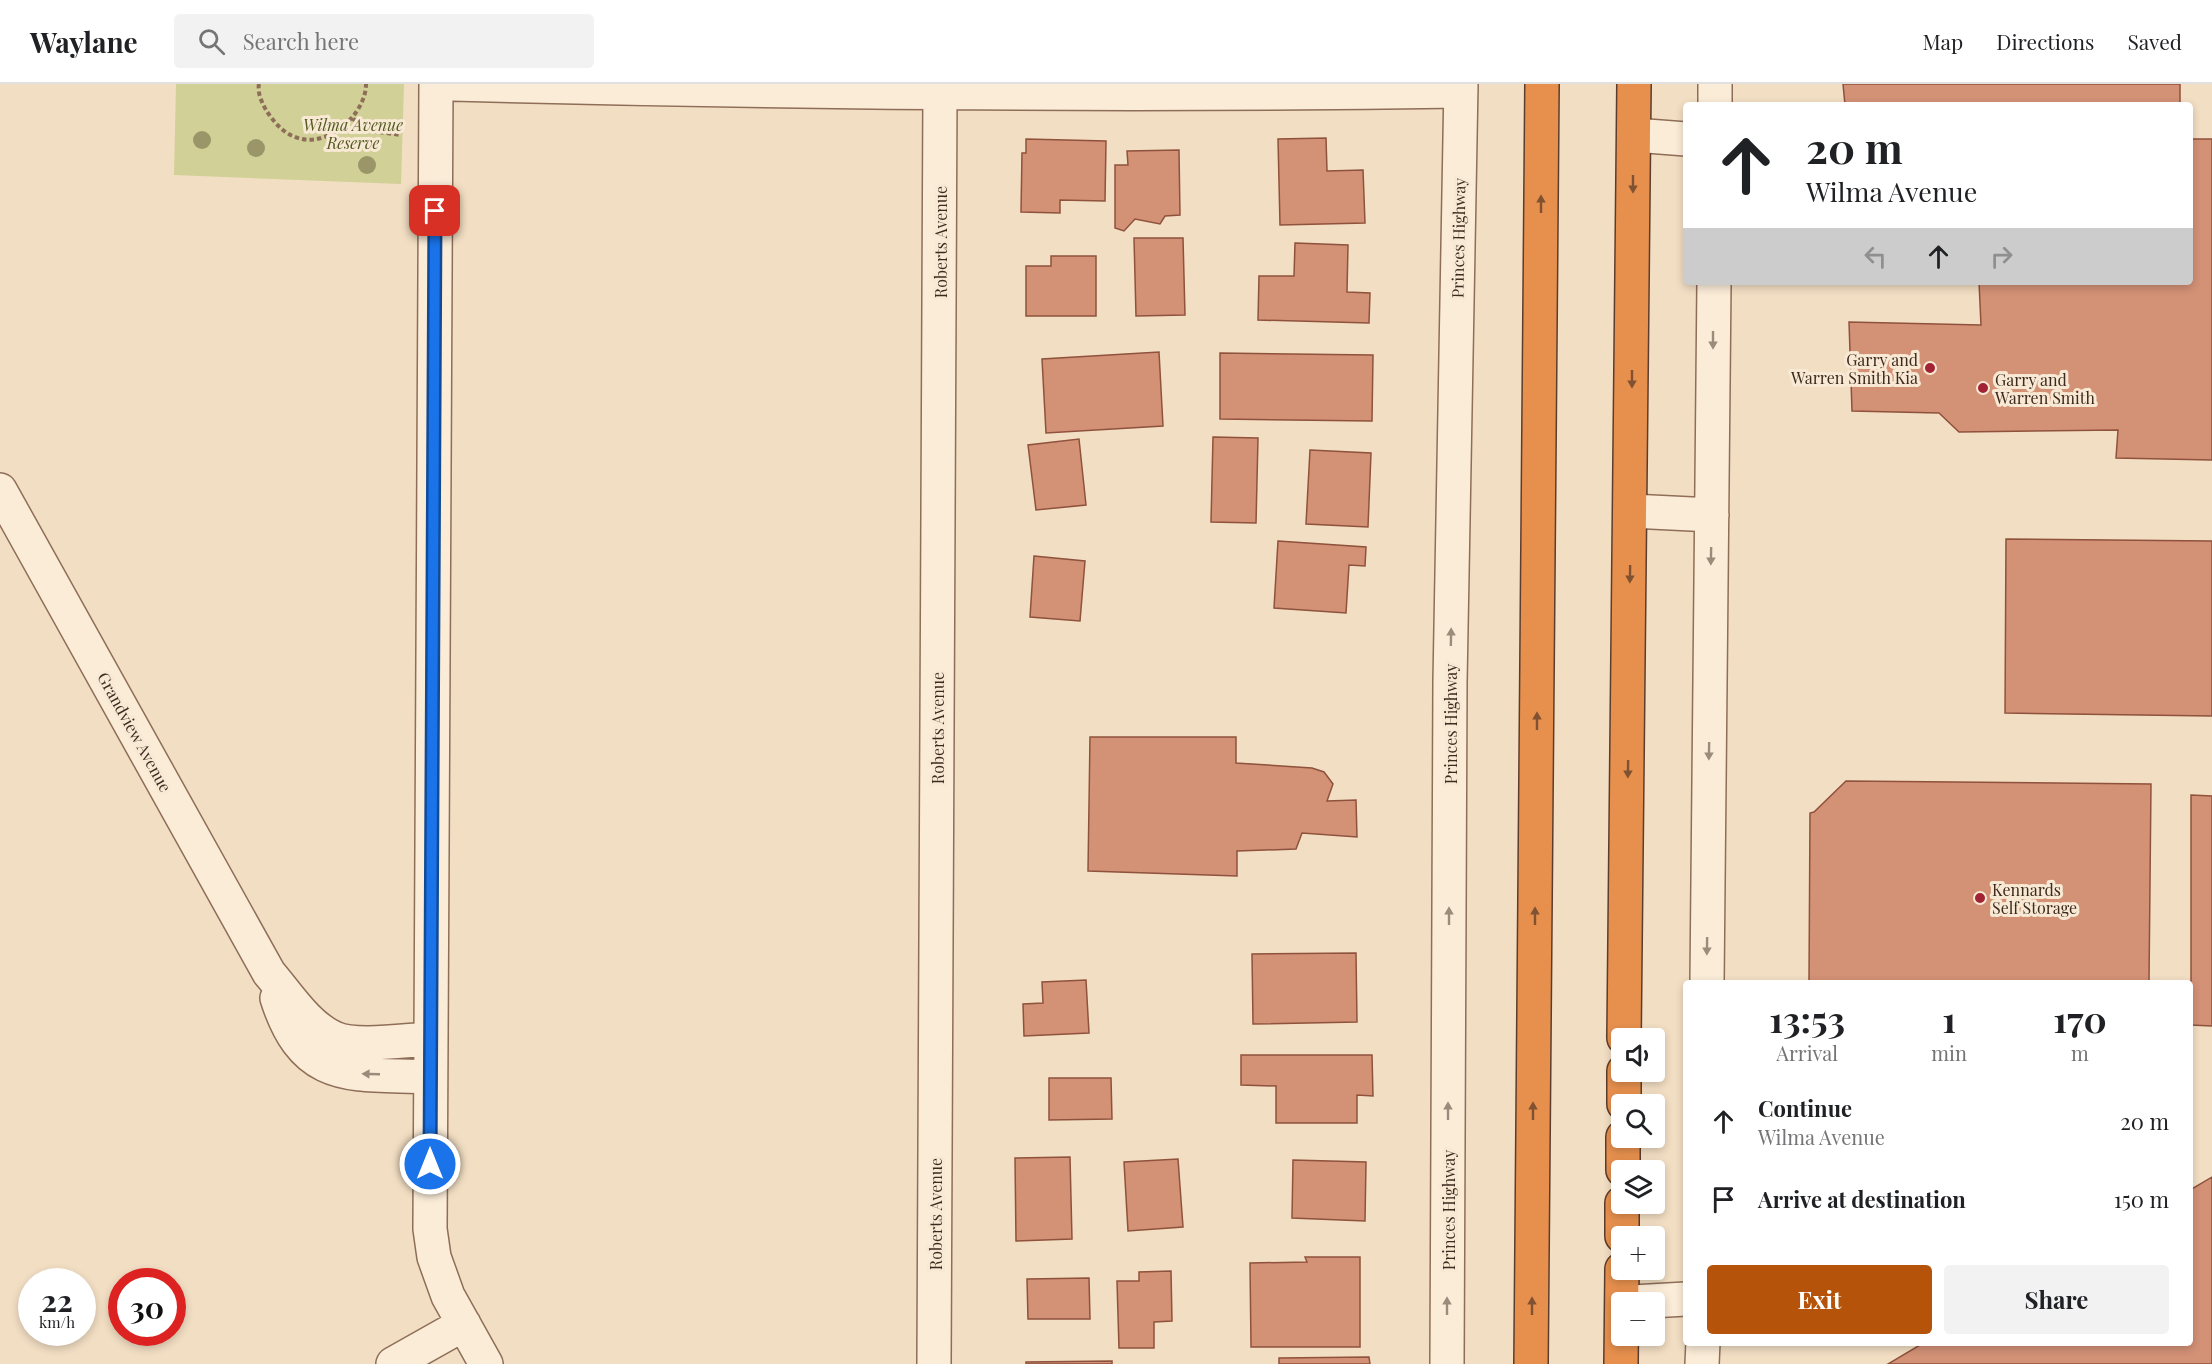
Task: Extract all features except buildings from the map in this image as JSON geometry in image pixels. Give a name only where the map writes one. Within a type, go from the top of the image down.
[{"type":"highway","points":[[1531,1364],[1542,84]]},
{"type":"highway","points":[[1624,1028],[1634,84]]},
{"type":"highway","points":[[1621,1346],[1621,1364]]},
{"type":"street","points":[[436,84],[430,1229],[434,1257],[448,1296],[486,1364]]},
{"type":"street","points":[[453,84],[940,92],[1461,88]]},
{"type":"street","points":[[1715,84],[1715,102]]},
{"type":"street","name":"Princes Highway","points":[[1447,1364],[1450,693],[1461,88]]},
{"type":"street","name":"Roberts Avenue","points":[[934,1364],[940,92]]},
{"type":"street","points":[[1634,135],[1683,139]]},
{"type":"street","points":[[1707,980],[1713,285]]},
{"type":"street","name":"Grandview Avenue","points":[[0,490],[269,973],[319,1029],[335,1039],[351,1043],[430,1039]]},
{"type":"street","points":[[1631,511],[1712,515]]},
{"type":"street","name":"Grandview Avenue","points":[[269,973],[284,1021],[312,1058],[327,1067],[345,1073],[430,1077]]},
{"type":"street","points":[[1665,1300],[1683,1299]]},
{"type":"street","points":[[393,1364],[464,1324]]},
{"type":"street","points":[[1702,1364],[1703,1346]]},
{"type":"path","points":[[259,84],[257,88],[265,108],[275,123],[289,134],[304,140],[333,132],[352,119],[362,106],[366,84]]},
{"type":"path","points":[[352,119],[371,131],[399,135],[435,135]]},
{"type":"green space","name":"Wilma Avenue Reserve","points":[[176,84],[404,84],[401,184],[174,175]]},
{"type":"place","name":"Garry and Warren Smith Kia","points":[[1930,368]]},
{"type":"place","name":"Garry and Warren Smith","points":[[1983,388]]},
{"type":"place","name":"Kennards Self Storage","points":[[1980,898]]},
{"type":"route","points":[[430,1164],[435,211]]}]
